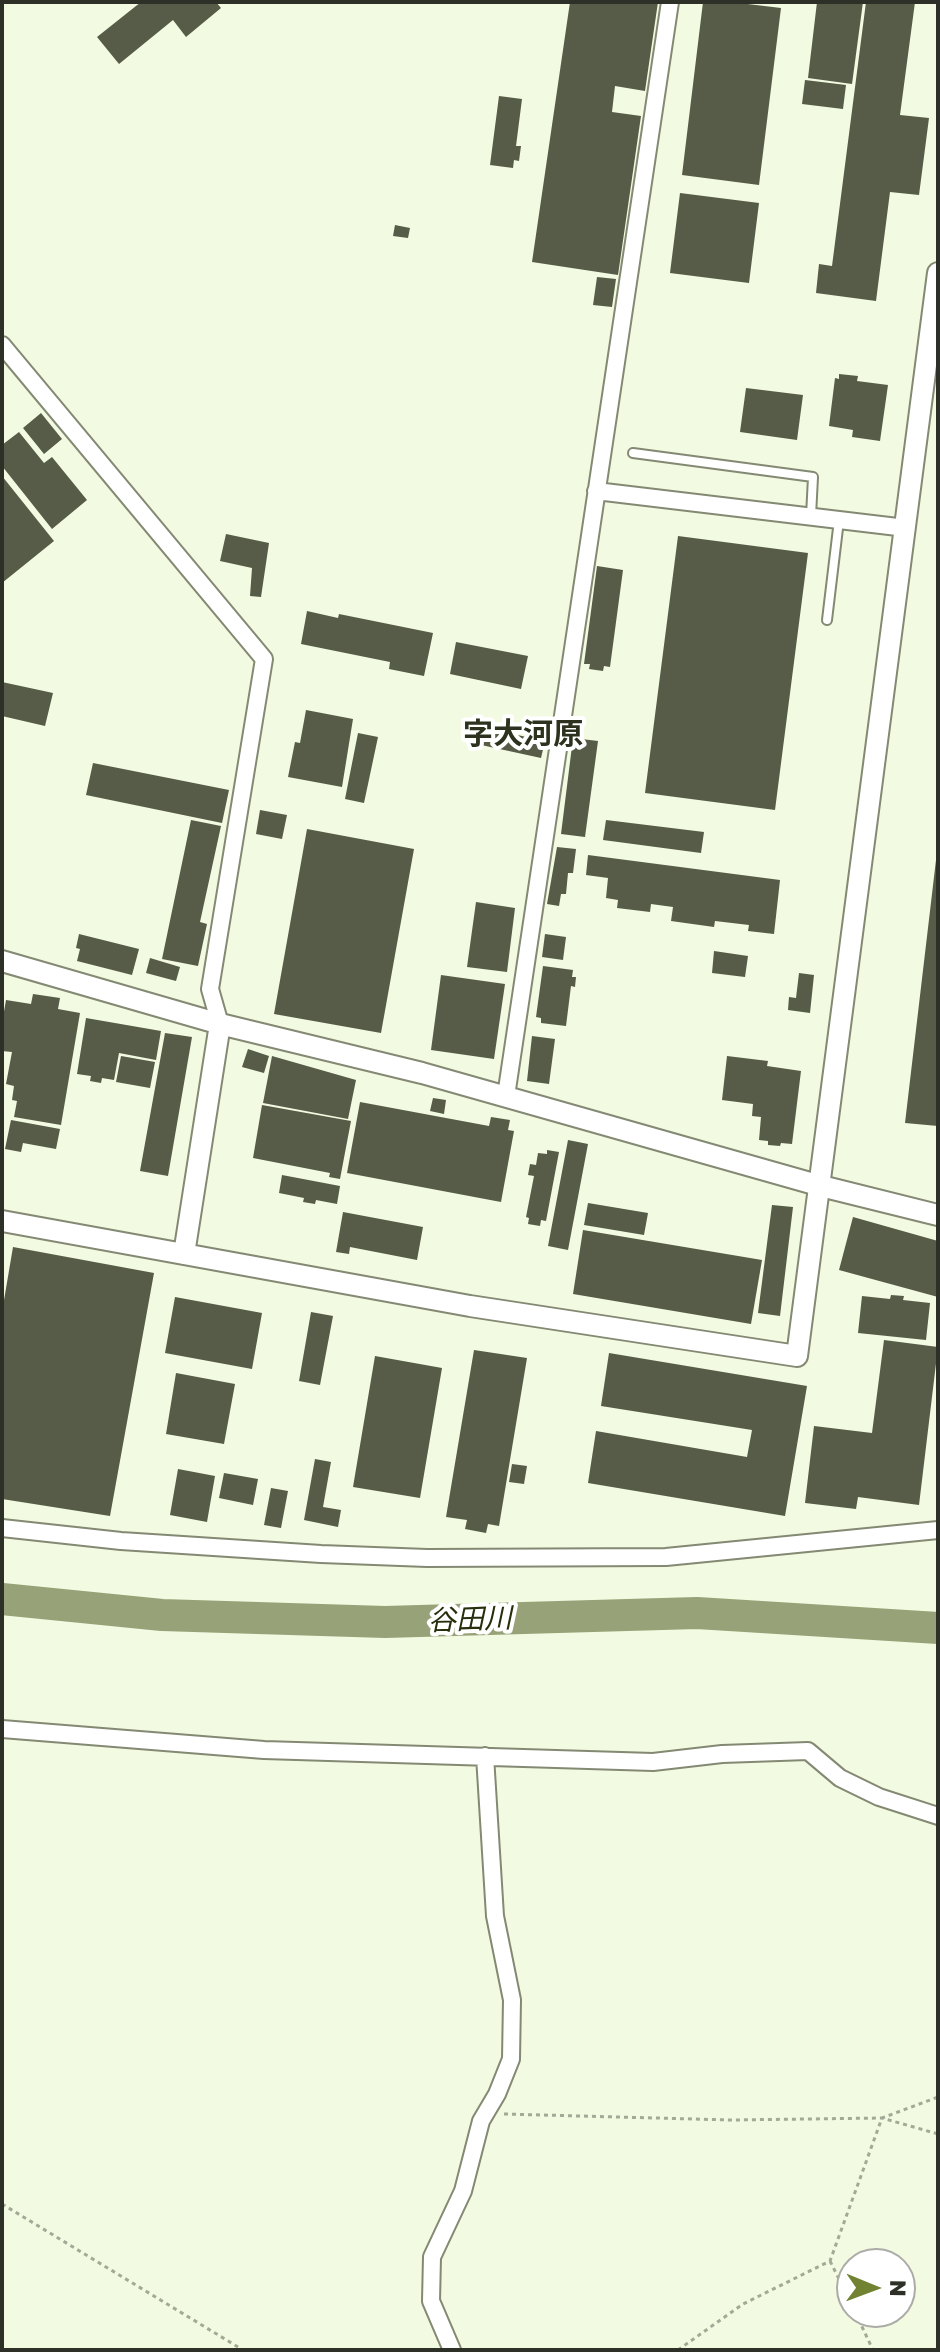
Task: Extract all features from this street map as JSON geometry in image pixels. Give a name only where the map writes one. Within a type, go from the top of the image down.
[{"type":"street","points":[[506,1096],[670,2]]},
{"type":"street","points":[[2,1221],[470,1306],[797,1356],[938,273]]},
{"type":"street","points":[[2,345],[264,659],[210,989],[220,1024],[184,1254]]},
{"type":"street","points":[[596,491],[906,528]]},
{"type":"street","points":[[2,961],[220,1024],[506,1096],[821,1186],[938,1215]]},
{"type":"street","points":[[2,1528],[121,1541],[427,1558],[666,1557],[938,1530]]},
{"type":"street","points":[[2,1729],[264,1750],[653,1762],[722,1754],[808,1751],[840,1778],[879,1797],[938,1816]]},
{"type":"street","points":[[452,2350],[431,2301],[432,2257],[463,2191],[485,2114],[511,2059],[512,2000],[495,1916],[485,1756]]},
{"type":"lane","points":[[633,453],[813,477],[811,517]]},
{"type":"lane","points":[[827,620],[839,520]]},
{"type":"path","points":[[678,2350],[743,2304],[830,2261],[882,2118],[938,2097]]},
{"type":"path","points":[[485,2114],[731,2120],[882,2118],[938,2134]]},
{"type":"path","points":[[2,2204],[243,2350]]},
{"type":"path","points":[[830,2261],[836,2273]]},
{"type":"path","points":[[863,2328],[873,2350]]},
{"type":"building","points":[[141,2],[216,2],[221,8],[186,37],[173,20],[119,64],[97,37]]},
{"type":"building","points":[[570,2],[658,2],[645,91],[615,86],[612,112],[641,116],[618,275],[532,262]]},
{"type":"building","points":[[703,2],[781,8],[759,185],[682,175]]},
{"type":"building","points":[[817,2],[863,2],[852,84],[808,78]]},
{"type":"building","points":[[866,2],[915,2],[900,115],[929,118],[919,195],[890,192],[876,301],[816,293],[819,264],[832,266]]},
{"type":"building","points":[[805,80],[846,85],[843,109],[802,104]]},
{"type":"building","points":[[499,96],[522,99],[516,146],[521,146],[519,161],[514,160],[513,168],[490,165]]},
{"type":"building","points":[[680,193],[759,203],[749,283],[670,273]]},
{"type":"building","points":[[395,225],[410,228],[408,238],[393,236]]},
{"type":"building","points":[[597,277],[616,279],[612,307],[593,305]]},
{"type":"building","points":[[839,374],[858,376],[857,381],[888,385],[880,441],[852,437],[853,430],[829,426],[835,378],[839,379]]},
{"type":"building","points":[[746,388],[803,395],[797,440],[740,432]]},
{"type":"building","points":[[41,413],[62,439],[44,454],[23,428]]},
{"type":"building","points":[[19,432],[44,463],[52,457],[87,500],[52,529],[2,466],[2,445]]},
{"type":"building","points":[[2,476],[54,541],[2,583]]},
{"type":"building","points":[[226,534],[269,543],[261,597],[250,596],[252,568],[220,561]]},
{"type":"building","points":[[678,536],[808,553],[775,810],[645,793]]},
{"type":"building","points":[[597,566],[623,570],[610,667],[604,666],[603,671],[589,669],[590,664],[584,664]]},
{"type":"building","points":[[307,611],[338,618],[339,614],[433,633],[424,676],[389,669],[390,662],[301,644]]},
{"type":"building","points":[[456,642],[528,656],[521,689],[450,674]]},
{"type":"building","points":[[2,682],[53,693],[45,726],[2,716]]},
{"type":"building","points":[[306,710],[353,719],[342,787],[288,777],[295,742],[300,743]]},
{"type":"building","points":[[476,726],[545,741],[541,758],[472,743]]},
{"type":"building","points":[[358,733],[378,737],[364,803],[345,799]]},
{"type":"building","points":[[573,738],[598,741],[585,837],[561,834]]},
{"type":"building","points":[[93,763],[229,790],[222,823],[86,795]]},
{"type":"building","points":[[260,810],[287,815],[282,839],[256,834]]},
{"type":"building","points":[[191,820],[221,826],[200,922],[207,924],[198,966],[162,959]]},
{"type":"building","points":[[606,820],[704,832],[701,853],[603,840]]},
{"type":"building","points":[[307,829],[414,849],[381,1033],[274,1014]]},
{"type":"building","points":[[557,847],[576,849],[573,873],[568,873],[566,894],[561,894],[559,906],[547,904]]},
{"type":"building","points":[[588,855],[780,880],[774,934],[748,931],[749,925],[715,921],[714,927],[671,921],[673,907],[651,904],[650,912],[617,908],[618,900],[606,898],[608,878],[586,875]]},
{"type":"building","points":[[938,860],[938,1126],[905,1123]]},
{"type":"building","points":[[476,902],[515,908],[507,972],[467,967]]},
{"type":"building","points":[[79,934],[139,949],[132,975],[77,961]]},
{"type":"building","points":[[545,934],[566,937],[563,960],[542,957]]},
{"type":"building","points":[[714,951],[748,956],[745,977],[712,973]]},
{"type":"building","points":[[150,958],[180,967],[176,981],[146,973]]},
{"type":"building","points":[[543,966],[573,970],[572,977],[576,977],[575,987],[571,986],[566,1026],[541,1023],[541,1018],[536,1017]]},
{"type":"building","points":[[799,973],[814,975],[810,1013],[788,1010],[789,997],[796,998]]},
{"type":"building","points":[[441,975],[505,984],[494,1059],[431,1050]]},
{"type":"building","points":[[33,994],[60,998],[58,1009],[80,1013],[61,1125],[14,1117],[17,1101],[12,1100],[14,1086],[6,1084],[12,1052],[2,1051],[6,1000],[31,1004]]},
{"type":"building","points":[[86,1018],[161,1031],[156,1060],[119,1053],[114,1080],[102,1078],[101,1083],[90,1081],[91,1076],[77,1074]]},
{"type":"building","points":[[165,1033],[192,1037],[168,1176],[140,1171]]},
{"type":"building","points":[[532,1036],[555,1039],[549,1084],[527,1081]]},
{"type":"building","points":[[248,1049],[269,1056],[264,1073],[242,1067]]},
{"type":"building","points":[[121,1056],[155,1062],[150,1088],[116,1082]]},
{"type":"building","points":[[272,1056],[356,1080],[348,1119],[263,1103]]},
{"type":"building","points":[[727,1056],[768,1061],[767,1066],[801,1071],[792,1144],[768,1145],[768,1141],[759,1140],[761,1117],[752,1116],[753,1104],[722,1100]]},
{"type":"building","points":[[433,1098],[446,1100],[444,1114],[430,1111]]},
{"type":"building","points":[[360,1102],[489,1126],[491,1117],[510,1120],[508,1130],[514,1131],[501,1202],[347,1173]]},
{"type":"building","points":[[262,1105],[351,1121],[340,1179],[329,1177],[330,1173],[253,1158]]},
{"type":"building","points":[[11,1120],[60,1129],[56,1149],[23,1143],[21,1152],[5,1149]]},
{"type":"building","points":[[568,1140],[588,1144],[568,1250],[548,1246]]},
{"type":"building","points":[[547,1150],[559,1152],[546,1221],[541,1220],[540,1226],[528,1224],[529,1218],[526,1217],[534,1176],[528,1175],[530,1164],[536,1165],[538,1153],[547,1154]]},
{"type":"building","points":[[282,1175],[340,1186],[337,1204],[316,1200],[315,1204],[303,1202],[304,1198],[279,1193]]},
{"type":"building","points":[[588,1203],[648,1213],[644,1235],[584,1225]]},
{"type":"building","points":[[772,1205],[793,1207],[780,1316],[758,1313]]},
{"type":"building","points":[[343,1212],[423,1227],[417,1260],[350,1247],[349,1254],[336,1252]]},
{"type":"building","points":[[853,1217],[938,1241],[938,1297],[839,1270]]},
{"type":"building","points":[[583,1230],[762,1260],[751,1324],[573,1294]]},
{"type":"building","points":[[13,1247],[154,1273],[110,1516],[2,1499],[2,1312]]},
{"type":"building","points":[[891,1295],[904,1296],[903,1300],[930,1303],[926,1340],[858,1333],[862,1296],[890,1299]]},
{"type":"building","points":[[175,1297],[262,1313],[252,1369],[165,1353]]},
{"type":"building","points":[[311,1312],[333,1316],[320,1385],[299,1381]]},
{"type":"building","points":[[884,1340],[938,1347],[919,1505],[858,1497],[856,1509],[805,1503],[814,1426],[872,1433]]},
{"type":"building","points":[[474,1350],[527,1358],[499,1526],[488,1524],[486,1533],[465,1529],[467,1520],[446,1517]]},
{"type":"building","points":[[609,1353],[807,1386],[785,1516],[588,1483],[596,1431],[747,1457],[752,1430],[601,1406]]},
{"type":"building","points":[[375,1356],[442,1368],[420,1498],[353,1487]]},
{"type":"building","points":[[176,1373],[235,1384],[224,1444],[166,1434]]},
{"type":"building","points":[[315,1459],[331,1462],[323,1507],[341,1510],[338,1527],[304,1520]]},
{"type":"building","points":[[512,1464],[527,1466],[524,1484],[509,1482]]},
{"type":"building","points":[[178,1469],[215,1476],[207,1522],[170,1515]]},
{"type":"building","points":[[224,1473],[258,1479],[253,1505],[219,1498]]},
{"type":"building","points":[[271,1488],[288,1491],[281,1528],[264,1525]]},
{"type":"waterway","name":"谷田川","points":[[2,1599],[162,1615],[385,1622],[697,1613],[938,1628]]},
{"type":"district","name":"字大河原","points":[[523,734]]}]
